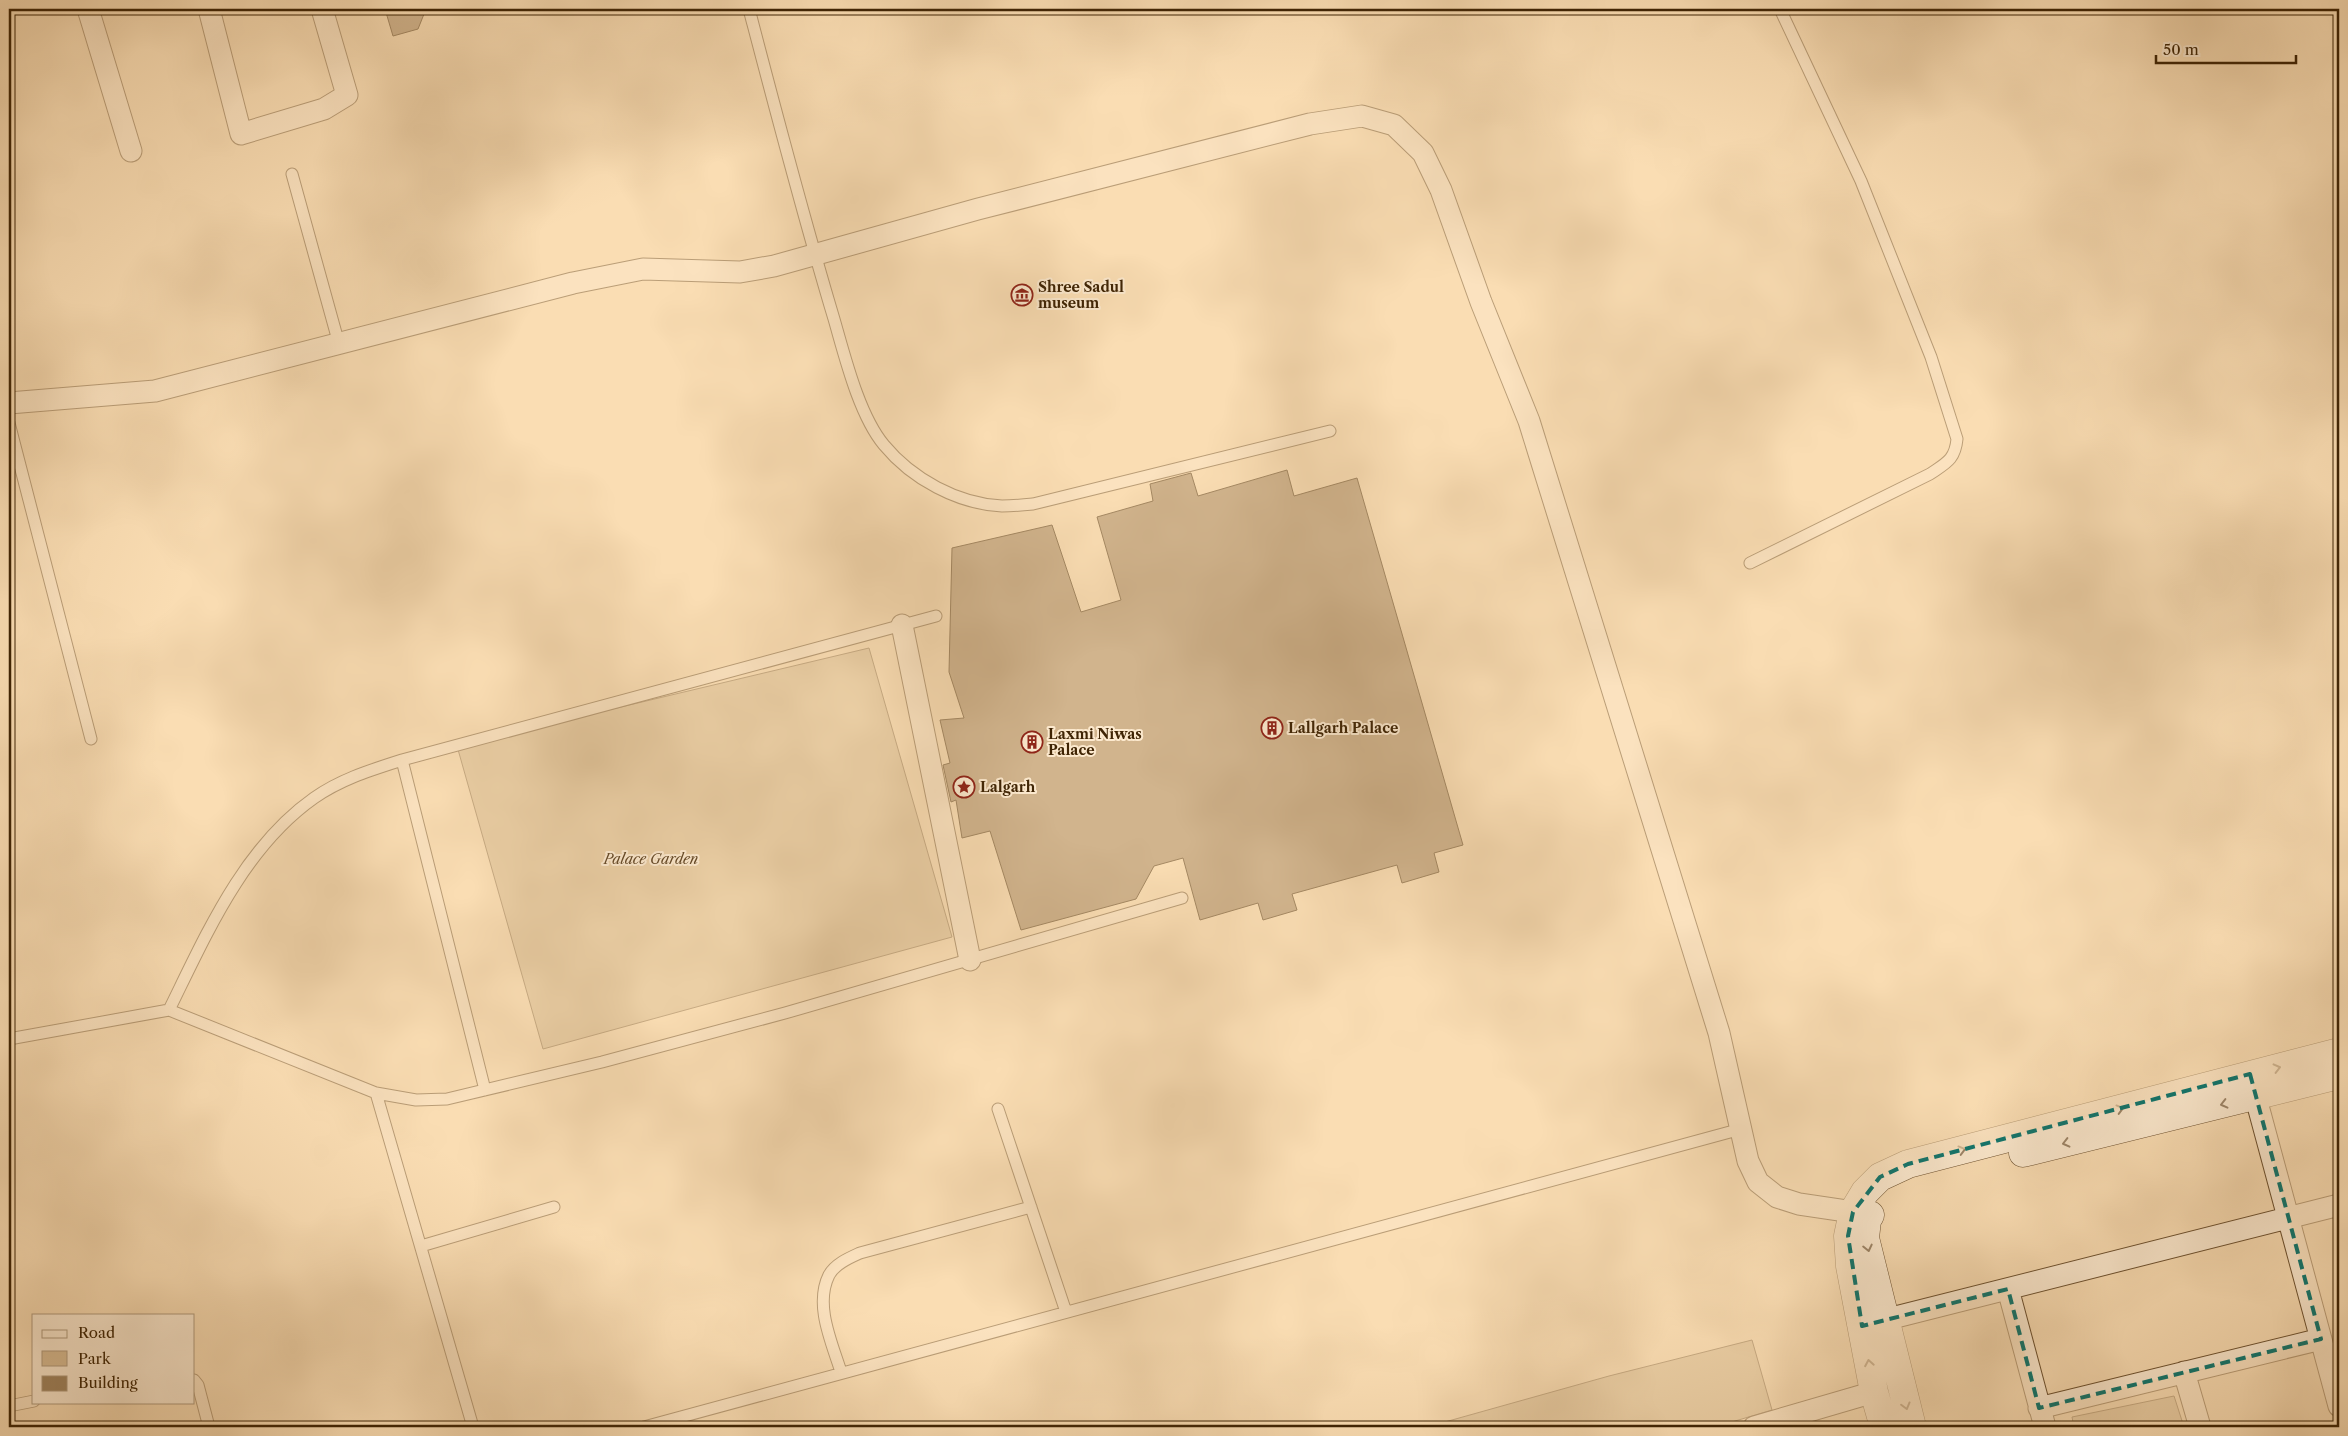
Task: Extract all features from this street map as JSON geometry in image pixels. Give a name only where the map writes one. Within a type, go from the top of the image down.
[{"type":"street","points":[[88,9],[131,151]]},
{"type":"street","points":[[209,9],[242,134],[324,109],[347,95],[322,9]]},
{"type":"street","points":[[9,403],[155,392],[573,284],[643,269],[740,272],[774,266],[978,208],[1310,124],[1362,116],[1394,125],[1423,153],[1437,183],[1481,302],[1529,421],[1716,1023],[1748,1161],[1758,1182],[1777,1197],[1798,1204],[1853,1212]]},
{"type":"street","points":[[902,625],[970,960]]},
{"type":"street","points":[[1884,1427],[1874,1392],[1873,1323],[1865,1238],[1867,1220],[1875,1204],[1888,1191],[1910,1182],[2253,1085],[2339,1052]]},
{"type":"street","points":[[1912,1427],[1850,1266],[1848,1236],[1853,1212],[1864,1192],[1880,1177],[1908,1164],[2253,1085],[2339,1074]]},
{"type":"street","points":[[2253,1085],[2339,1406]]},
{"type":"street","points":[[1873,1323],[2288,1216],[2339,1205]]},
{"type":"street","points":[[2008,1289],[2042,1417],[2184,1372],[2321,1339]]},
{"type":"street","points":[[2184,1372],[2200,1427]]},
{"type":"street","points":[[1754,1427],[1874,1392]]},
{"type":"lane","points":[[749,9],[814,254],[853,382],[872,426],[884,445],[912,471],[940,490],[974,501],[1002,506],[1032,504],[1330,431]]},
{"type":"lane","points":[[1750,563],[1930,474],[1948,462],[1956,453],[1957,440],[1931,357],[1860,181],[1780,9]]},
{"type":"lane","points":[[292,174],[340,344]]},
{"type":"lane","points":[[9,423],[91,739]]},
{"type":"lane","points":[[169,1010],[216,914],[244,871],[276,832],[314,798],[352,776],[402,760],[936,616]]},
{"type":"lane","points":[[402,760],[485,1090]]},
{"type":"lane","points":[[9,1039],[169,1010],[376,1093],[416,1100],[446,1099],[776,1016],[1182,898]]},
{"type":"lane","points":[[376,1093],[473,1427]]},
{"type":"lane","points":[[998,1109],[1066,1312]]},
{"type":"lane","points":[[644,1427],[1741,1129]]},
{"type":"lane","points":[[841,1372],[824,1312],[824,1292],[830,1274],[842,1262],[860,1252],[1030,1206]]},
{"type":"lane","points":[[421,1246],[554,1207]]},
{"type":"lane","points":[[195,1381],[198,1385],[209,1427]]},
{"type":"lane","points":[[9,1406],[32,1401]]},
{"type":"highlighted area","points":[[2250,1074],[2321,1339],[2039,1408],[2008,1289],[1862,1326],[1848,1236],[1853,1212],[1880,1177],[1908,1164]]},
{"type":"green space","name":"Palace Garden","points":[[869,648],[952,937],[543,1049],[457,746]]},
{"type":"green space","points":[[1752,1340],[1772,1410],[1715,1427],[1427,1427],[1609,1376]]},
{"type":"green space","points":[[2174,1396],[2184,1427],[2074,1427],[2072,1417]]},
{"type":"building","points":[[385,9],[426,9],[418,29],[393,36]]},
{"type":"building","name":"Lallgarh Palace","points":[[1287,470],[1294,496],[1357,478],[1463,845],[1434,853],[1439,872],[1402,883],[1397,865],[1292,894],[1297,910],[1263,920],[1258,903],[1200,920],[1183,858],[1154,866],[1136,899],[1021,930],[990,831],[962,838],[956,800],[951,802],[943,765],[950,763],[940,720],[964,718],[949,672],[952,548],[1052,525],[1081,612],[1121,600],[1097,517],[1153,501],[1150,484],[1191,473],[1198,496]]},
{"type":"place","name":"Shree Sadul museum","points":[[1022,295]]},
{"type":"place","name":"Lallgarh Palace","points":[[1272,728]]},
{"type":"place","name":"Laxmi Niwas Palace","points":[[1032,742]]},
{"type":"place","name":"Lalgarh","points":[[964,787]]}]
